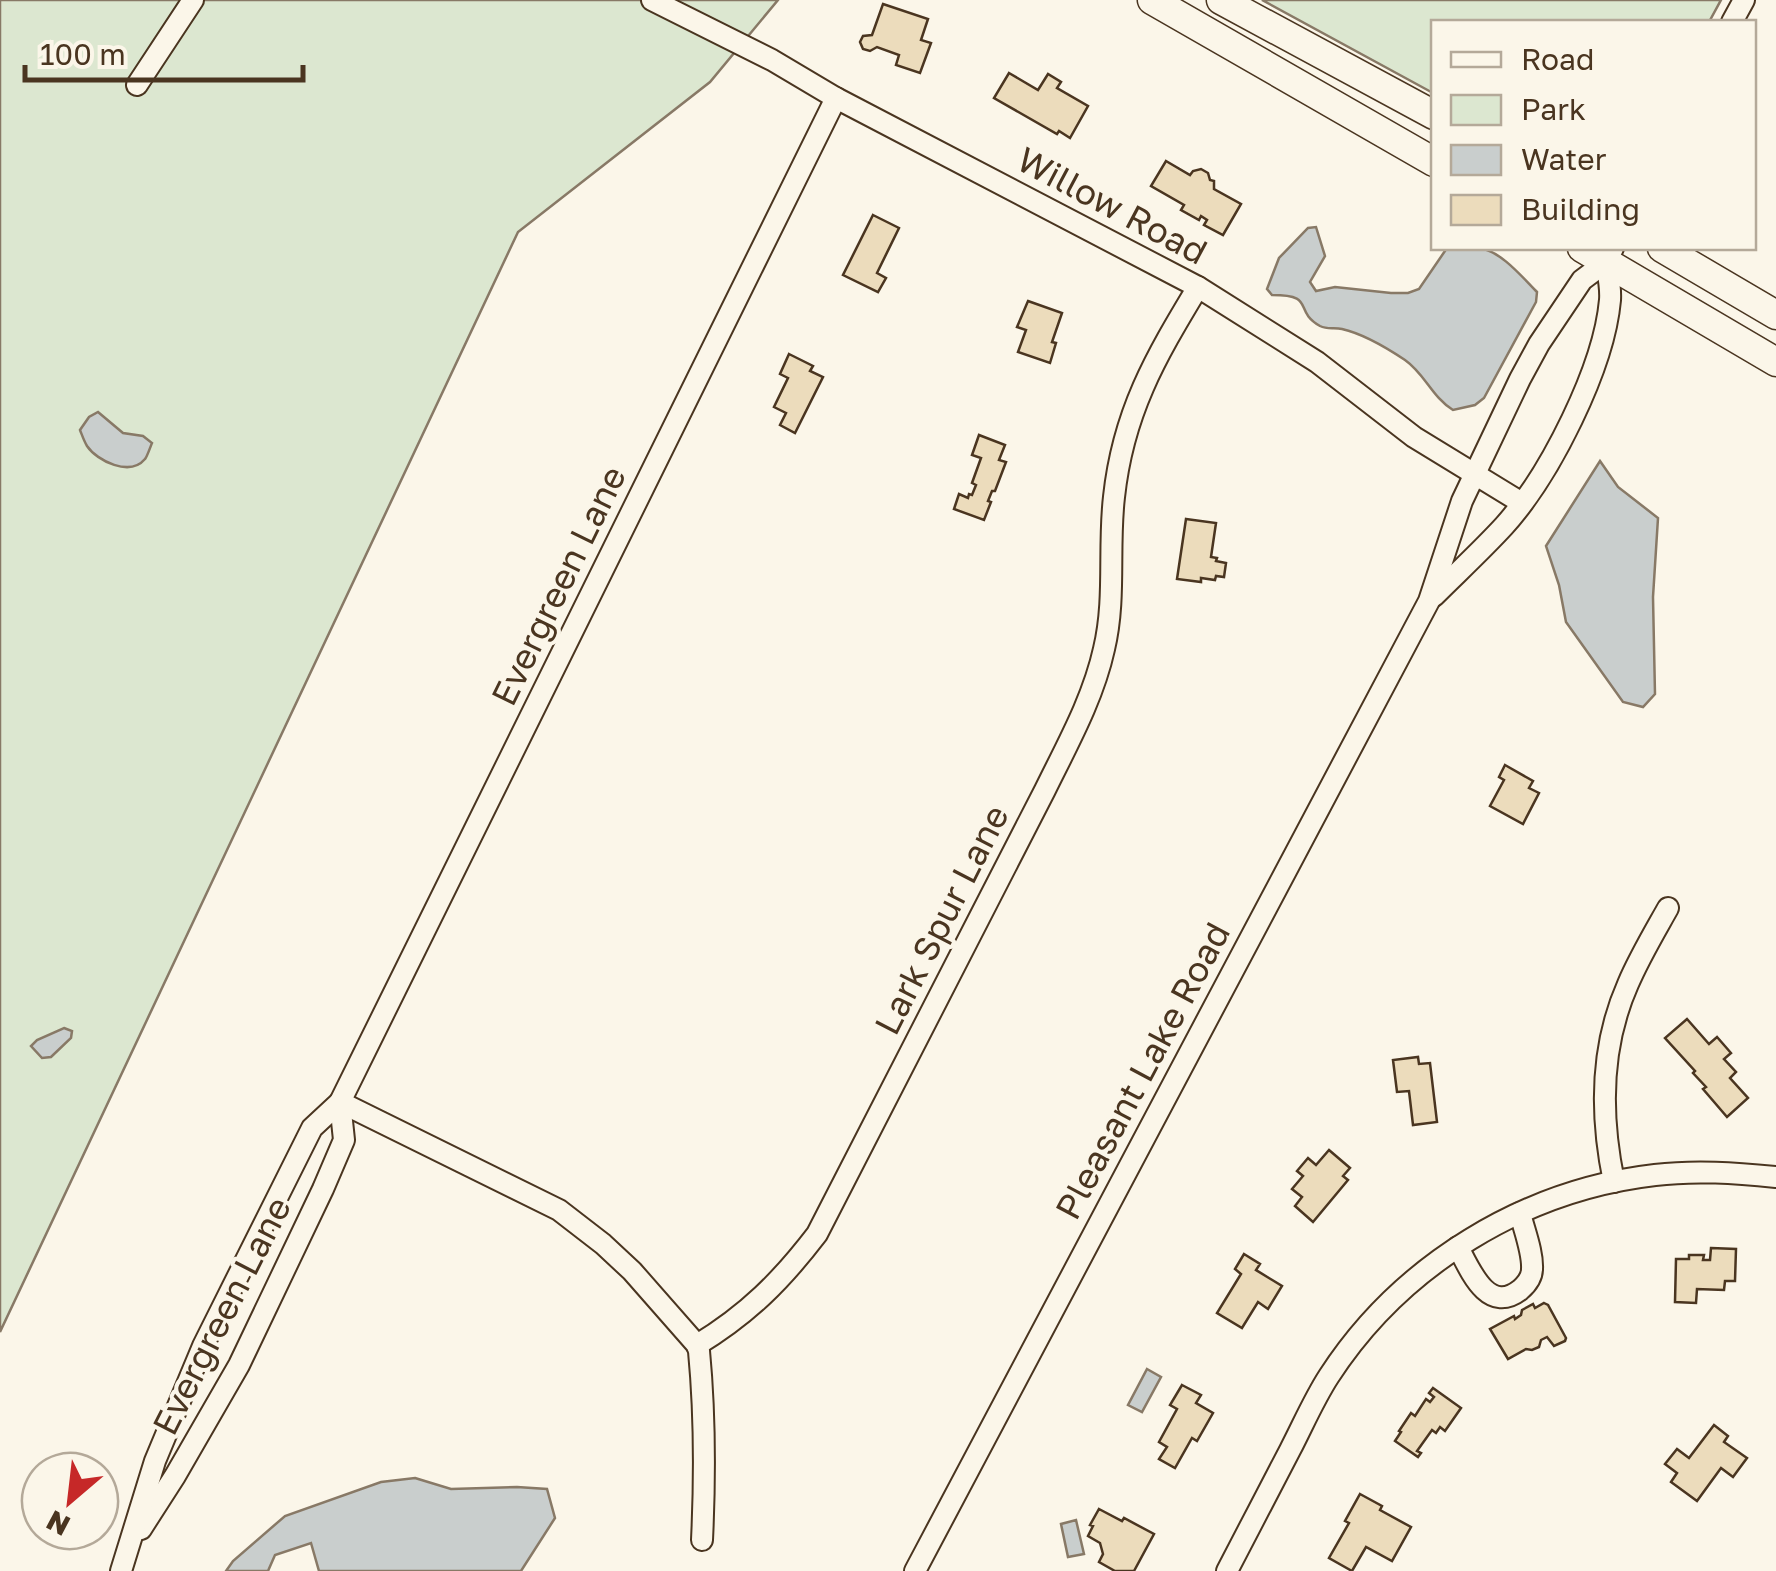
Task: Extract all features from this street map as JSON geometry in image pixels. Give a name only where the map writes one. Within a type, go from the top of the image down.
[{"type":"main road","points":[[1152,0],[1431,160]]},
{"type":"main road","points":[[1221,0],[1431,113]]},
{"type":"main road","points":[[1665,250],[1776,314]]},
{"type":"main road","points":[[1600,252],[1776,362]]},
{"type":"street","points":[[136,85],[193,0]]},
{"type":"street","name":"Willow Road","points":[[652,0],[1198,287],[1316,362],[1414,437],[1522,503]]},
{"type":"street","name":"Evergreen Lane","points":[[120,1571],[155,1461],[203,1346],[312,1128],[340,1102],[836,98]]},
{"type":"street","name":"Pleasant Lake Road","points":[[915,1571],[1429,601],[1474,472],[1539,344],[1600,252]]},
{"type":"street","name":"Pleasant Lake Road","points":[[1429,601],[1505,524],[1552,456],[1592,372],[1610,298],[1600,252]]},
{"type":"street","name":"Lark Spur Lane","points":[[697,1345],[732,1324],[762,1299],[791,1270],[818,1234],[1068,742],[1104,652],[1110,614],[1114,498],[1132,413],[1158,353],[1198,287]]},
{"type":"street","points":[[1614,1182],[1605,1127],[1608,1054],[1626,986],[1668,908]]},
{"type":"street","points":[[340,1102],[559,1210],[636,1274],[697,1345],[704,1415],[702,1540]]},
{"type":"street","name":"Evergreen Lane","points":[[128,1550],[201,1432],[289,1262],[344,1140],[340,1102]]},
{"type":"street","points":[[1233,1569],[1330,1374],[1390,1301],[1426,1270],[1458,1247],[1520,1213],[1579,1191],[1655,1175],[1698,1172],[1776,1177]]},
{"type":"street","points":[[1458,1247],[1487,1292],[1504,1297],[1520,1290],[1531,1278],[1533,1265],[1520,1213]]},
{"type":"green space","points":[[0,0],[778,0],[710,82],[518,232],[0,1332]]},
{"type":"green space","points":[[1262,0],[1721,0],[1710,20],[1431,20],[1431,92]]},
{"type":"water","points":[[1316,227],[1325,256],[1310,282],[1316,291],[1335,287],[1408,293],[1419,289],[1446,250],[1488,250],[1518,273],[1537,292],[1536,302],[1484,398],[1475,405],[1453,410],[1398,355],[1359,334],[1320,326],[1300,301],[1272,295],[1267,289],[1279,258],[1308,228]]},
{"type":"water","points":[[98,412],[123,433],[143,436],[152,443],[145,459],[123,467],[92,452],[80,430]]},
{"type":"water","points":[[1600,461],[1618,487],[1658,518],[1653,597],[1655,694],[1643,707],[1623,702],[1566,622],[1546,546]]},
{"type":"water","points":[[64,1028],[72,1031],[71,1038],[51,1057],[42,1058],[31,1046],[37,1040]]},
{"type":"water","points":[[1147,1369],[1161,1377],[1142,1412],[1128,1405]]},
{"type":"water","points":[[415,1478],[451,1489],[547,1489],[555,1518],[521,1571],[319,1571],[311,1543],[275,1555],[268,1571],[226,1571],[285,1516],[381,1482]]},
{"type":"water","points":[[1076,1520],[1084,1554],[1068,1557],[1061,1524]]},
{"type":"building","points":[[883,4],[928,19],[921,40],[931,43],[920,73],[896,65],[899,55],[877,47],[863,49],[860,42],[863,36],[872,35]]},
{"type":"building","points":[[1009,73],[1038,90],[1048,74],[1061,82],[1057,88],[1088,106],[1070,138],[994,98]]},
{"type":"building","points":[[1166,161],[1190,175],[1201,169],[1208,173],[1214,189],[1241,204],[1223,235],[1204,225],[1207,220],[1181,210],[1184,205],[1151,186]]},
{"type":"building","points":[[873,215],[899,228],[877,273],[886,278],[878,292],[843,275]]},
{"type":"building","points":[[1028,301],[1062,313],[1050,363],[1018,352],[1026,330],[1017,327]]},
{"type":"building","points":[[789,354],[813,366],[810,371],[823,377],[795,433],[780,425],[786,413],[774,407],[788,378],[780,374]]},
{"type":"building","points":[[979,435],[1005,445],[999,460],[1006,462],[984,520],[954,509],[959,494],[968,498],[976,485],[972,483],[981,458],[972,455]]},
{"type":"building","points":[[1186,519],[1216,523],[1211,557],[1226,563],[1224,577],[1201,578],[1201,582],[1177,579]]},
{"type":"building","points":[[1505,765],[1533,781],[1529,788],[1539,793],[1523,824],[1490,806],[1504,780],[1499,777]]},
{"type":"building","points":[[1687,1019],[1709,1044],[1717,1037],[1731,1053],[1724,1059],[1736,1072],[1730,1078],[1748,1098],[1727,1117],[1703,1089],[1706,1087],[1695,1071],[1665,1038]]},
{"type":"building","points":[[1418,1057],[1419,1064],[1430,1063],[1437,1122],[1413,1125],[1409,1091],[1397,1092],[1393,1060]]},
{"type":"building","points":[[1329,1150],[1350,1168],[1343,1176],[1348,1180],[1313,1222],[1295,1206],[1302,1197],[1292,1189],[1303,1176],[1297,1171],[1308,1158],[1316,1165]]},
{"type":"building","points":[[1711,1248],[1736,1249],[1735,1281],[1725,1281],[1724,1290],[1697,1289],[1696,1303],[1675,1302],[1676,1259],[1704,1255],[1703,1260],[1710,1260]]},
{"type":"building","points":[[1244,1254],[1260,1264],[1256,1270],[1282,1286],[1268,1309],[1258,1302],[1242,1328],[1217,1313],[1241,1274],[1235,1269]]},
{"type":"building","points":[[1544,1303],[1565,1341],[1554,1346],[1547,1337],[1539,1347],[1508,1359],[1490,1329],[1514,1316],[1515,1319],[1533,1304],[1535,1308]]},
{"type":"building","points":[[1182,1385],[1201,1395],[1196,1403],[1213,1413],[1197,1441],[1192,1438],[1175,1468],[1159,1459],[1167,1447],[1159,1442],[1177,1409],[1170,1405]]},
{"type":"building","points":[[1433,1388],[1461,1408],[1445,1431],[1440,1427],[1436,1433],[1432,1430],[1417,1451],[1421,1453],[1418,1457],[1395,1441],[1411,1413],[1415,1416],[1426,1399],[1430,1402],[1434,1397],[1429,1393]]},
{"type":"building","points":[[1714,1425],[1728,1436],[1724,1442],[1747,1458],[1733,1477],[1721,1468],[1697,1501],[1671,1482],[1677,1473],[1665,1464],[1677,1449],[1689,1458]]},
{"type":"building","points":[[1360,1494],[1411,1527],[1392,1561],[1366,1547],[1352,1571],[1329,1558]]},
{"type":"building","points":[[1099,1509],[1154,1534],[1134,1571],[1115,1571],[1099,1562],[1103,1554],[1100,1543],[1088,1536]]}]
